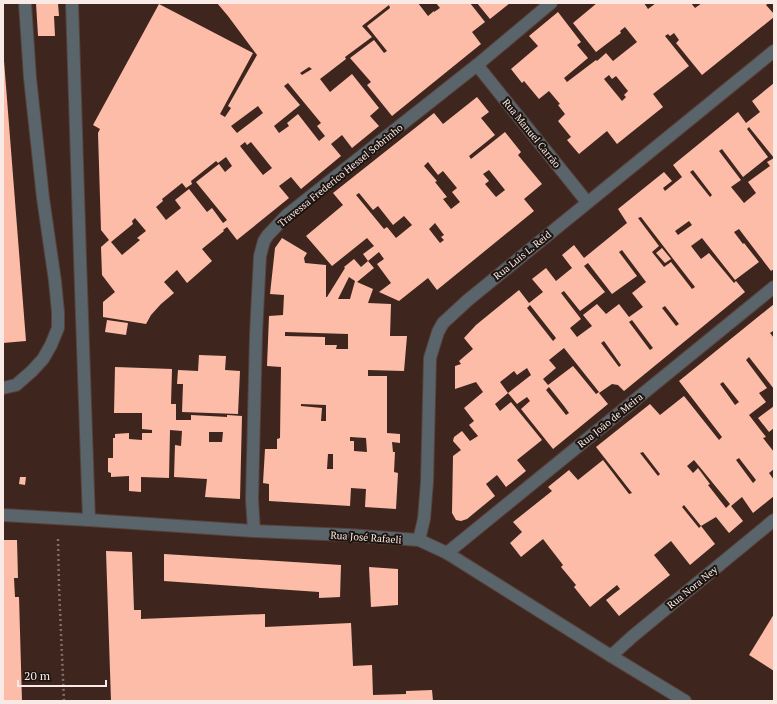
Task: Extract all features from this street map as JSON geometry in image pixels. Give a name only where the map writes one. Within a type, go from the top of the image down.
[{"type":"street","points":[[3,388],[16,385],[43,359],[58,328],[58,312],[42,198],[30,78],[25,3]]},
{"type":"street","points":[[72,3],[84,386],[90,520]]},
{"type":"street","name":"Travessa Frederico Hessel Sobrinho","points":[[254,531],[252,499],[256,334],[260,256],[264,240],[287,216],[551,3]]},
{"type":"street","name":"Rua Luis L. Reid","points":[[418,540],[424,519],[427,482],[430,358],[438,332],[443,323],[468,300],[587,202],[774,51]]},
{"type":"street","name":"Rua Manuel Carrão","points":[[477,64],[587,202]]},
{"type":"street","name":"Rua João de Meira","points":[[447,553],[774,287]]},
{"type":"street","name":"Rua José Rafaeli","points":[[3,515],[418,540],[447,553],[685,701]]},
{"type":"street","name":"Rua Nora Ney","points":[[611,656],[639,630],[774,520]]},
{"type":"path","points":[[58,519],[59,587],[64,701]]},
{"type":"building","points":[[36,3],[58,3],[59,16],[54,16],[55,36],[38,36]]},
{"type":"building","points":[[217,3],[418,3],[428,16],[440,8],[436,3],[470,3],[485,22],[472,32],[481,44],[392,116],[367,85],[371,82],[350,58],[374,40],[384,53],[387,51],[367,26],[390,8],[389,5],[362,26],[372,37],[345,57],[346,59],[320,79],[330,92],[352,74],[379,108],[370,116],[379,126],[352,148],[342,135],[331,144],[341,156],[301,189],[291,177],[279,186],[289,198],[237,240],[227,227],[223,230],[224,231],[202,249],[212,261],[187,283],[177,270],[164,282],[174,293],[151,315],[146,324],[103,317],[103,302],[115,292],[102,275],[101,247],[109,240],[101,230],[98,133],[100,129],[93,125],[159,4],[253,53],[220,114],[225,117],[231,108],[228,106],[257,55]],"holes":[[[309,67],[312,69],[302,75],[300,73]],[[288,83],[321,123],[317,126],[325,136],[319,141],[298,114],[287,123],[289,126],[279,133],[274,126],[300,105],[284,86]],[[258,106],[263,113],[237,133],[231,126]],[[245,142],[247,145],[251,142],[272,168],[263,175],[240,146]],[[226,157],[232,166],[225,172],[219,164],[196,182],[227,220],[223,223],[212,208],[207,212],[189,189],[175,200],[181,208],[166,220],[156,207],[163,201],[162,199],[182,183],[186,188],[192,184],[191,181],[216,161],[218,163]],[[135,218],[146,231],[137,238],[140,240],[122,255],[111,242],[133,224],[132,221]]]},
{"type":"building","points":[[477,3],[510,3],[490,19]]},
{"type":"building","points":[[597,3],[644,3],[648,9],[656,3],[691,3],[695,8],[702,3],[769,3],[766,5],[774,14],[774,17],[702,75],[676,43],[679,40],[674,33],[670,36],[668,34],[665,36],[689,66],[653,94],[663,107],[617,144],[607,131],[579,154],[567,140],[571,137],[558,121],[565,114],[558,105],[560,104],[549,91],[539,99],[524,81],[522,83],[511,69],[538,46],[529,36],[558,12],[581,42],[577,45],[588,58],[564,78],[567,82],[606,53],[613,61],[637,42],[625,27],[620,31],[621,33],[596,52],[573,23]],"holes":[[[609,75],[612,79],[616,76],[628,91],[624,95],[626,97],[622,101],[604,79]]]},
{"type":"building","points":[[3,61],[26,341],[3,343]]},
{"type":"building","points":[[774,83],[774,158],[774,269],[771,271],[739,229],[734,232],[759,262],[735,280],[702,238],[691,246],[701,259],[709,253],[734,283],[736,281],[745,292],[624,391],[618,385],[612,384],[599,393],[608,404],[553,449],[521,409],[530,401],[527,397],[517,404],[508,393],[495,404],[500,411],[511,402],[542,440],[517,460],[526,471],[506,487],[497,475],[486,484],[495,496],[467,519],[461,521],[456,520],[452,513],[453,456],[461,450],[453,441],[454,437],[462,431],[470,441],[478,436],[469,425],[474,421],[464,408],[483,392],[476,382],[455,389],[455,366],[461,364],[459,361],[473,349],[464,338],[476,325],[519,290],[529,303],[543,292],[532,279],[546,268],[556,281],[572,268],[562,255],[574,245],[584,258],[627,223],[618,209],[664,172],[672,181],[663,188],[665,191],[682,177],[673,165],[738,112],[746,123],[760,112],[752,101]],"holes":[[[749,127],[774,158],[767,162],[770,166],[748,182],[756,193],[744,203],[731,187],[741,180],[719,151],[722,149],[743,177],[768,157],[747,129]],[[693,170],[712,195],[710,197],[690,172]],[[641,217],[695,287],[692,289],[671,262],[664,267],[652,252],[659,246],[638,218]],[[689,221],[692,225],[678,235],[675,231]],[[622,250],[646,282],[632,293],[643,307],[629,317],[619,304],[606,314],[597,304],[583,315],[592,326],[577,337],[570,328],[581,319],[561,293],[564,291],[580,311],[605,292],[584,266],[588,263],[612,294],[637,276],[619,252]],[[530,305],[556,338],[553,341],[527,308]],[[665,306],[679,324],[676,326],[662,308]],[[632,320],[653,348],[650,350],[629,322]],[[604,341],[621,365],[619,367],[601,343]],[[564,348],[599,392],[596,394],[573,366],[548,385],[543,379],[556,368],[549,360]],[[527,368],[531,375],[508,393],[500,382],[514,371],[517,375]],[[549,387],[569,413],[566,415],[546,390]]]},
{"type":"building","points":[[477,97],[489,112],[481,118],[495,135],[469,156],[471,159],[505,132],[521,152],[518,155],[542,184],[524,199],[534,211],[437,290],[428,278],[399,301],[379,292],[391,283],[377,264],[384,259],[379,252],[368,261],[363,254],[374,246],[367,238],[332,266],[306,236],[343,205],[333,193],[434,113],[443,124]],"holes":[[[428,162],[438,175],[443,171],[457,188],[452,192],[460,202],[451,209],[443,199],[447,197],[435,182],[437,181],[424,166]],[[489,170],[505,190],[496,197],[485,184],[489,181],[483,174]],[[359,193],[373,210],[378,206],[393,225],[404,216],[412,225],[396,238],[387,227],[384,229],[356,195]],[[435,223],[444,235],[441,237],[444,240],[440,243],[429,229]]]},
{"type":"building","points":[[282,238],[307,253],[304,258],[305,263],[326,265],[326,297],[345,268],[344,267],[354,259],[361,267],[368,261],[374,268],[357,282],[373,289],[368,303],[391,304],[390,336],[407,336],[404,371],[368,370],[368,376],[387,376],[387,433],[400,434],[400,443],[392,442],[393,452],[395,452],[394,472],[398,473],[396,509],[365,507],[366,489],[351,488],[350,506],[269,501],[269,484],[263,483],[265,449],[277,449],[277,439],[280,438],[281,367],[267,366],[269,316],[283,315],[284,295],[270,294],[275,248]],"holes":[[[349,277],[355,281],[350,299],[338,299]],[[285,332],[348,334],[348,349],[336,349],[337,345],[325,345],[325,337],[285,336]],[[301,404],[326,405],[326,421],[321,421],[322,408],[301,406]],[[350,437],[366,438],[367,452],[354,451],[354,441],[350,441]],[[328,454],[333,454],[333,469],[327,469]]]},
{"type":"building","points":[[662,248],[671,259],[665,263],[656,253]]},
{"type":"building","points":[[774,304],[774,332],[773,331],[770,333],[774,338],[774,389],[749,357],[746,360],[767,388],[759,393],[766,402],[749,415],[766,437],[763,438],[774,452],[774,469],[769,473],[774,480],[774,496],[753,513],[742,497],[731,506],[743,521],[729,533],[716,517],[701,526],[715,544],[690,565],[671,541],[654,555],[670,575],[619,616],[606,600],[620,589],[617,585],[590,607],[574,587],[576,585],[561,567],[563,565],[543,539],[521,557],[510,543],[522,532],[513,522],[552,491],[548,487],[569,470],[578,480],[603,460],[629,494],[632,493],[596,447],[650,404],[660,415],[684,396],[719,440],[722,437],[679,381]],"holes":[[[723,382],[739,402],[735,405],[720,384]],[[643,452],[660,474],[658,476],[640,453]],[[739,458],[756,480],[753,483],[736,460]],[[694,460],[730,504],[726,508],[708,485],[710,484],[698,468],[693,473],[687,466]],[[684,505],[701,526],[699,528],[682,507]]]},
{"type":"building","points":[[107,320],[128,323],[126,335],[105,332]]},
{"type":"building","points":[[199,355],[226,356],[225,370],[240,371],[238,414],[182,412],[183,384],[177,384],[178,370],[198,371]]},
{"type":"building","points":[[115,367],[172,369],[171,404],[176,404],[176,420],[191,420],[191,415],[227,417],[227,415],[242,416],[240,499],[205,497],[207,479],[174,477],[175,445],[181,446],[182,431],[170,430],[169,478],[141,477],[141,492],[129,491],[129,476],[111,477],[111,473],[108,472],[108,458],[113,458],[113,438],[115,438],[115,434],[129,433],[129,439],[142,440],[142,433],[152,433],[152,430],[142,429],[142,413],[114,413]],"holes":[[[209,432],[223,432],[222,442],[209,442]]]},
{"type":"building","points":[[774,406],[774,428],[769,432],[758,418]]},
{"type":"building","points":[[20,477],[26,477],[25,485],[19,484]]},
{"type":"building","points":[[3,540],[17,540],[18,578],[14,578],[15,597],[19,597],[22,701],[3,701]]},
{"type":"building","points":[[106,551],[132,552],[134,610],[141,610],[141,619],[265,614],[265,627],[351,623],[353,666],[372,665],[373,695],[406,694],[406,691],[432,690],[433,701],[111,701]]},
{"type":"building","points":[[164,554],[341,565],[340,597],[319,598],[319,592],[164,581]]},
{"type":"building","points":[[369,567],[398,569],[398,605],[371,607]]},
{"type":"building","points":[[774,614],[774,671],[749,655]]}]
